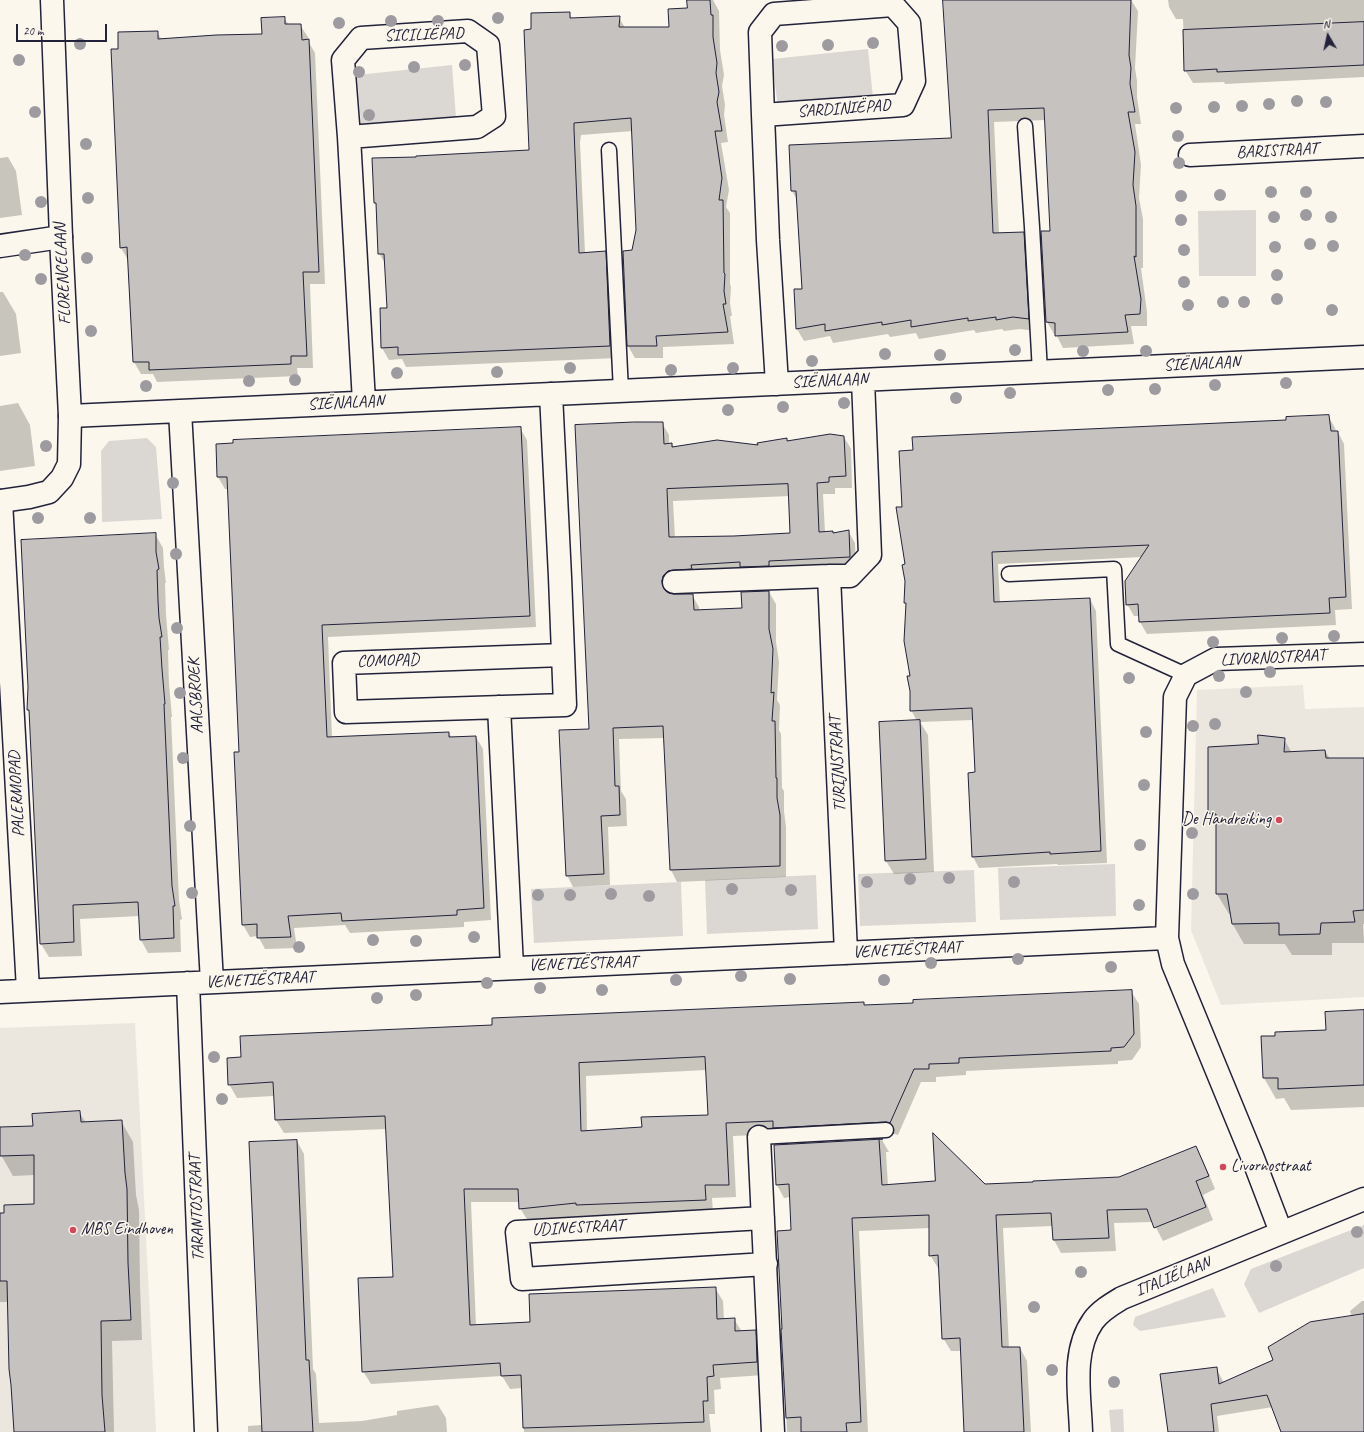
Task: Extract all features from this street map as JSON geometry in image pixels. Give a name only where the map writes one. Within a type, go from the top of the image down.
[{"type":"street","name":"FLORENCELAAN","points":[[1,501],[29,497],[49,492],[62,478],[69,464],[70,416],[61,237],[52,0]]},
{"type":"street","name":"SARDINIËPAD","points":[[763,115],[903,105],[914,81],[909,23],[893,5],[774,14],[760,32],[763,115],[768,240],[776,384]]},
{"type":"street","name":"SICILIËPAD","points":[[349,137],[477,127],[494,116],[488,45],[468,31],[361,38],[343,60],[349,137],[364,402]]},
{"type":"street","name":"BARISTRAAT","points":[[1190,155],[1364,146]]},
{"type":"street","points":[[0,246],[61,237]]},
{"type":"street","name":"SIËNALAAN","points":[[70,416],[1364,357]]},
{"type":"street","points":[[674,582],[850,576],[870,555],[862,380]]},
{"type":"street","name":"COMOPAD","points":[[551,394],[563,655],[565,705],[346,712],[344,663],[563,655]]},
{"type":"street","name":"AALSBROEK","points":[[180,410],[212,982]]},
{"type":"street","name":"PALERMOPAD","points":[[1,501],[28,990]]},
{"type":"street","name":"TURIJNSTRAAT","points":[[829,576],[846,953]]},
{"type":"street","name":"LIVORNOSTRAAT","points":[[1186,675],[1216,659],[1364,654]]},
{"type":"street","points":[[1186,675],[1175,697],[1167,938],[1173,964],[1252,1156],[1281,1232]]},
{"type":"street","points":[[499,707],[512,968]]},
{"type":"street","name":"VENETIËSTRAAT","points":[[0,992],[1167,938]]},
{"type":"street","name":"TARANTOSTRAAT","points":[[188,983],[206,1432]]},
{"type":"street","points":[[759,1137],[774,1432]]},
{"type":"street","name":"ITALIËLAAN","points":[[1081,1432],[1079,1361],[1082,1345],[1094,1320],[1106,1308],[1122,1298],[1364,1199]]},
{"type":"street","name":"UDINESTRAAT","points":[[763,1218],[517,1232],[522,1279],[766,1264]]},
{"type":"lane","points":[[1025,126],[1040,372]]},
{"type":"lane","points":[[609,150],[621,391]]},
{"type":"lane","points":[[1009,574],[1114,569],[1118,644],[1186,675]]},
{"type":"lane","points":[[759,1137],[886,1130]]},
{"type":"shaded area","points":[[868,49],[873,98],[778,108],[772,59]]},
{"type":"shaded area","points":[[452,65],[456,118],[361,125],[357,75]]},
{"type":"shaded area","points":[[1256,210],[1256,276],[1199,276],[1198,211]]},
{"type":"shaded area","points":[[147,438],[156,447],[162,519],[102,522],[101,451],[109,441]]},
{"type":"shaded area","name":"De Handreiking","points":[[1303,685],[1305,709],[1364,707],[1364,997],[1221,1005],[1191,930],[1197,690]]},
{"type":"shaded area","points":[[1115,864],[1116,916],[1000,920],[998,868]]},
{"type":"shaded area","points":[[974,870],[976,922],[860,926],[858,874]]},
{"type":"shaded area","points":[[816,875],[818,929],[707,934],[705,880]]},
{"type":"shaded area","points":[[681,882],[683,936],[534,943],[531,889]]},
{"type":"shaded area","name":"MBS Eindhoven","points":[[135,1023],[156,1432],[0,1432],[0,1028]]},
{"type":"shaded area","points":[[1364,1225],[1364,1268],[1259,1313],[1244,1284],[1251,1269]]},
{"type":"shaded area","points":[[1213,1288],[1226,1317],[1140,1331],[1133,1325],[1135,1317]]},
{"type":"shaded area","points":[[1123,1409],[1124,1432],[1111,1432],[1109,1410]]},
{"type":"building","points":[[687,0],[710,0],[711,15],[713,15],[713,37],[719,92],[717,102],[722,131],[715,131],[722,178],[719,200],[723,200],[724,291],[726,304],[723,304],[728,332],[656,336],[657,346],[627,346],[623,251],[632,250],[636,230],[631,118],[574,123],[579,253],[606,251],[610,346],[398,355],[398,347],[381,348],[380,308],[387,308],[384,254],[378,254],[372,158],[416,157],[529,150],[524,30],[531,29],[531,13],[570,12],[570,18],[620,16],[619,27],[669,27],[668,9],[687,8]]},
{"type":"building","points":[[943,0],[1131,0],[1129,55],[1131,68],[1130,84],[1135,112],[1128,112],[1135,152],[1133,185],[1136,206],[1136,257],[1134,256],[1141,299],[1140,314],[1125,315],[1128,332],[1055,336],[1055,323],[1046,322],[1041,231],[1050,231],[1044,108],[988,110],[993,233],[1024,232],[1029,319],[1013,317],[996,320],[996,317],[968,321],[968,318],[911,327],[911,320],[882,325],[882,322],[825,331],[825,324],[796,329],[794,289],[802,289],[796,191],[791,191],[789,145],[951,138]]},
{"type":"building","points":[[285,17],[285,24],[301,24],[302,40],[309,39],[319,272],[303,272],[307,356],[291,356],[291,364],[149,370],[149,362],[133,362],[127,247],[120,248],[111,49],[118,49],[118,32],[158,31],[158,39],[216,35],[262,34],[261,18]]},
{"type":"building","points":[[1364,22],[1364,65],[1217,72],[1217,69],[1184,71],[1183,30]]},
{"type":"building","points":[[1329,415],[1331,431],[1338,431],[1346,597],[1329,598],[1330,613],[1139,622],[1138,604],[1126,605],[1125,581],[1149,545],[992,552],[994,602],[1090,598],[1101,851],[1050,854],[1050,852],[972,857],[968,773],[975,772],[972,708],[910,711],[910,691],[907,676],[910,676],[904,641],[906,603],[904,603],[905,581],[902,565],[905,564],[896,507],[902,507],[899,451],[913,450],[912,437],[1286,420],[1286,417]]},
{"type":"building","points":[[663,422],[664,444],[672,443],[672,447],[717,440],[758,445],[757,443],[787,438],[787,441],[830,434],[844,436],[846,476],[829,477],[829,482],[817,483],[819,532],[833,531],[833,533],[849,530],[850,557],[769,561],[769,566],[740,567],[740,562],[691,565],[692,569],[668,571],[663,576],[662,582],[664,589],[669,593],[693,594],[694,610],[742,608],[741,592],[769,591],[769,629],[773,649],[771,693],[774,692],[772,721],[775,721],[777,798],[780,815],[780,866],[670,870],[663,726],[613,728],[615,786],[619,786],[620,815],[601,816],[604,874],[566,876],[559,730],[589,729],[575,425]],"holes":[[[788,484],[790,533],[669,537],[667,489]]]},
{"type":"building","points":[[521,427],[530,616],[322,625],[327,737],[449,732],[449,737],[476,736],[484,908],[457,910],[457,915],[342,921],[341,913],[288,916],[291,937],[257,938],[257,924],[242,925],[234,752],[239,752],[227,477],[217,477],[216,444],[233,443],[233,440]]},
{"type":"building","points":[[156,533],[156,552],[159,569],[157,570],[158,601],[162,637],[160,637],[165,704],[172,886],[175,906],[173,906],[174,938],[140,940],[138,902],[73,905],[74,942],[40,944],[29,710],[27,710],[28,687],[21,540]]},
{"type":"building","points":[[920,720],[926,859],[885,861],[879,722]]},
{"type":"building","points":[[1258,735],[1285,738],[1284,752],[1325,750],[1326,758],[1364,758],[1364,910],[1353,911],[1355,922],[1321,923],[1320,934],[1279,935],[1279,923],[1232,924],[1227,894],[1216,894],[1216,814],[1208,813],[1208,747],[1258,744]]},
{"type":"building","points":[[1132,990],[1134,1034],[1124,1047],[1111,1048],[1111,1051],[959,1058],[959,1063],[929,1064],[929,1069],[914,1069],[890,1123],[773,1128],[773,1121],[726,1123],[729,1185],[705,1185],[706,1200],[576,1205],[576,1203],[519,1209],[518,1189],[464,1189],[470,1325],[530,1322],[529,1294],[716,1287],[717,1319],[735,1318],[735,1331],[756,1330],[757,1362],[713,1365],[714,1376],[707,1377],[708,1401],[703,1401],[704,1422],[523,1428],[521,1375],[501,1376],[500,1363],[362,1372],[358,1278],[393,1277],[385,1116],[275,1120],[273,1082],[228,1085],[227,1058],[241,1057],[240,1036],[492,1025],[492,1018],[864,1002],[864,1005],[913,1003],[913,1000]],"holes":[[[705,1057],[708,1115],[641,1117],[642,1127],[581,1131],[579,1063]]]},
{"type":"building","points":[[1364,1010],[1364,1085],[1278,1089],[1278,1078],[1263,1078],[1261,1036],[1275,1036],[1275,1032],[1326,1030],[1325,1012]]},
{"type":"building","points":[[80,1111],[81,1122],[122,1120],[127,1189],[128,1263],[131,1320],[101,1321],[102,1395],[105,1432],[14,1432],[9,1369],[7,1281],[0,1281],[0,1213],[4,1213],[4,1205],[34,1204],[34,1155],[0,1156],[0,1127],[33,1126],[32,1114]]},
{"type":"building","points":[[933,1133],[985,1184],[1119,1177],[1196,1146],[1209,1176],[1196,1181],[1206,1207],[1154,1228],[1147,1209],[1107,1210],[1109,1238],[1053,1240],[1051,1213],[996,1215],[1002,1347],[1020,1347],[1024,1432],[964,1432],[960,1338],[942,1339],[938,1255],[929,1256],[929,1215],[852,1218],[861,1422],[846,1423],[847,1432],[801,1432],[801,1417],[786,1418],[777,1231],[791,1230],[789,1184],[776,1185],[774,1145],[879,1139],[882,1185],[935,1181]]},
{"type":"building","points":[[297,1140],[306,1360],[309,1360],[313,1432],[262,1432],[249,1142]]},
{"type":"building","points":[[1364,1314],[1364,1432],[1281,1432],[1267,1395],[1211,1404],[1214,1432],[1168,1432],[1160,1374],[1217,1367],[1219,1384],[1273,1360],[1268,1347],[1310,1322]]},
{"type":"place","name":"De Handreiking","points":[[1279,820]]},
{"type":"place","name":"Livornostraat","points":[[1223,1167]]},
{"type":"place","name":"MBS Eindhoven","points":[[73,1230]]}]
